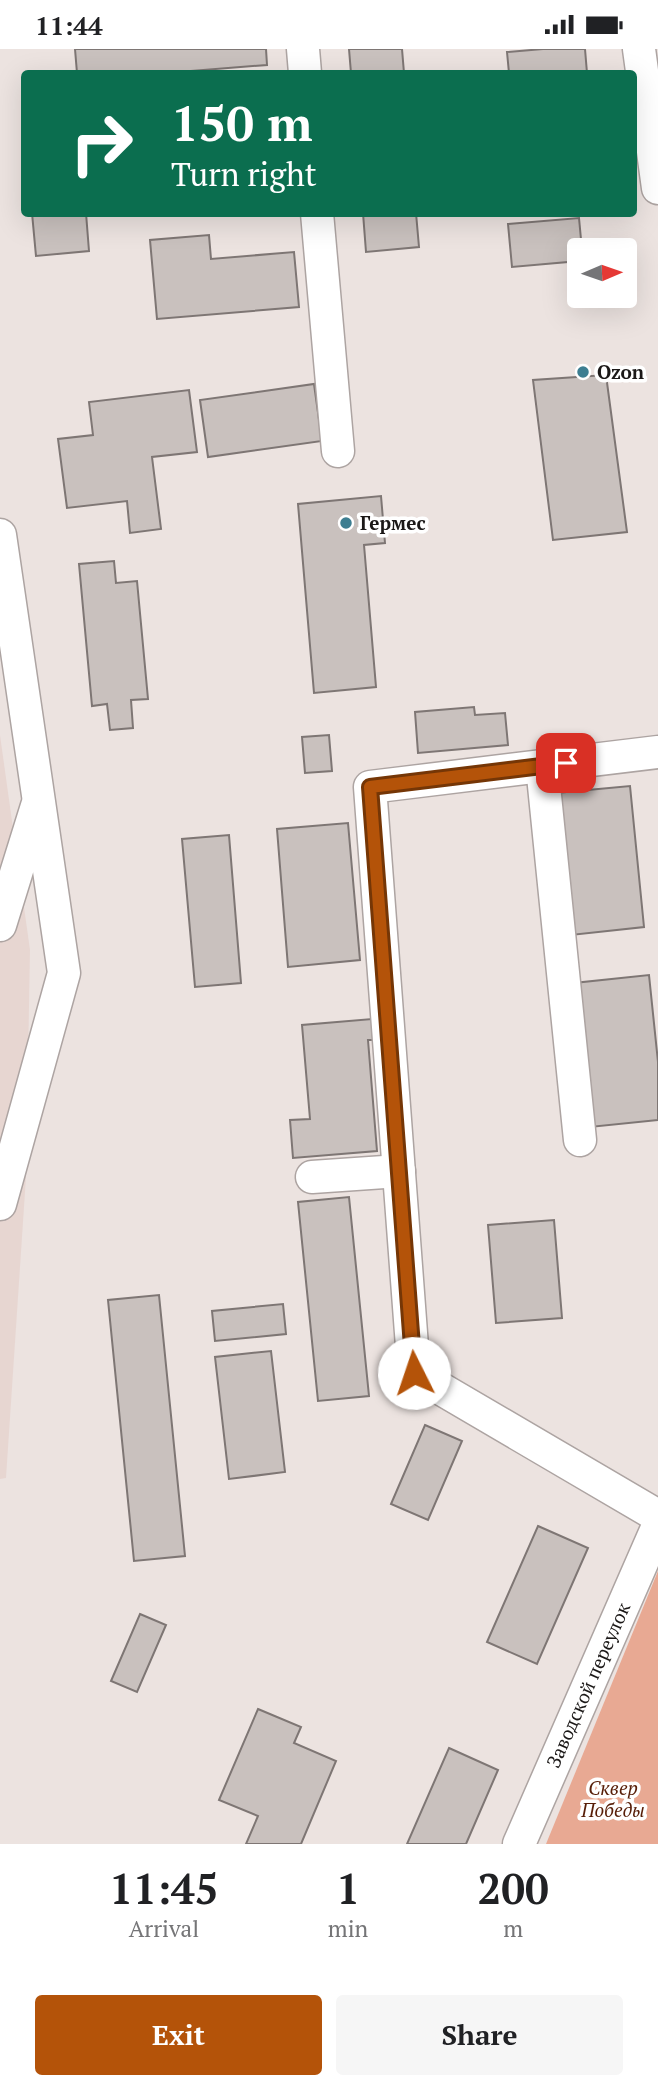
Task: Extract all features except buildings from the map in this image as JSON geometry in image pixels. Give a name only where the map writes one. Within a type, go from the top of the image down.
[{"type":"street","points":[[303,49],[305,70]]},
{"type":"street","points":[[646,55],[658,188]]},
{"type":"street","points":[[317,217],[338,451]]},
{"type":"street","points":[[0,535],[64,973],[0,1204]]},
{"type":"street","points":[[658,753],[370,787],[414,1373],[658,1516]]},
{"type":"street","points":[[542,766],[580,1140]]},
{"type":"street","points":[[0,925],[39,799]]},
{"type":"street","points":[[312,1177],[399,1171]]},
{"type":"street","name":"Заводской переулок","points":[[519,1844],[658,1526]]},
{"type":"shaded area","points":[[0,735],[30,950],[26,1177],[6,1478],[0,1479]]},
{"type":"green space","name":"Сквер Победы","points":[[658,1571],[658,1844],[546,1844]]},
{"type":"place","name":"Ozon","points":[[583,372]]},
{"type":"place","name":"Гермес","points":[[346,523]]},
{"type":"route","points":[[414,1373],[370,787],[566,763]]}]
